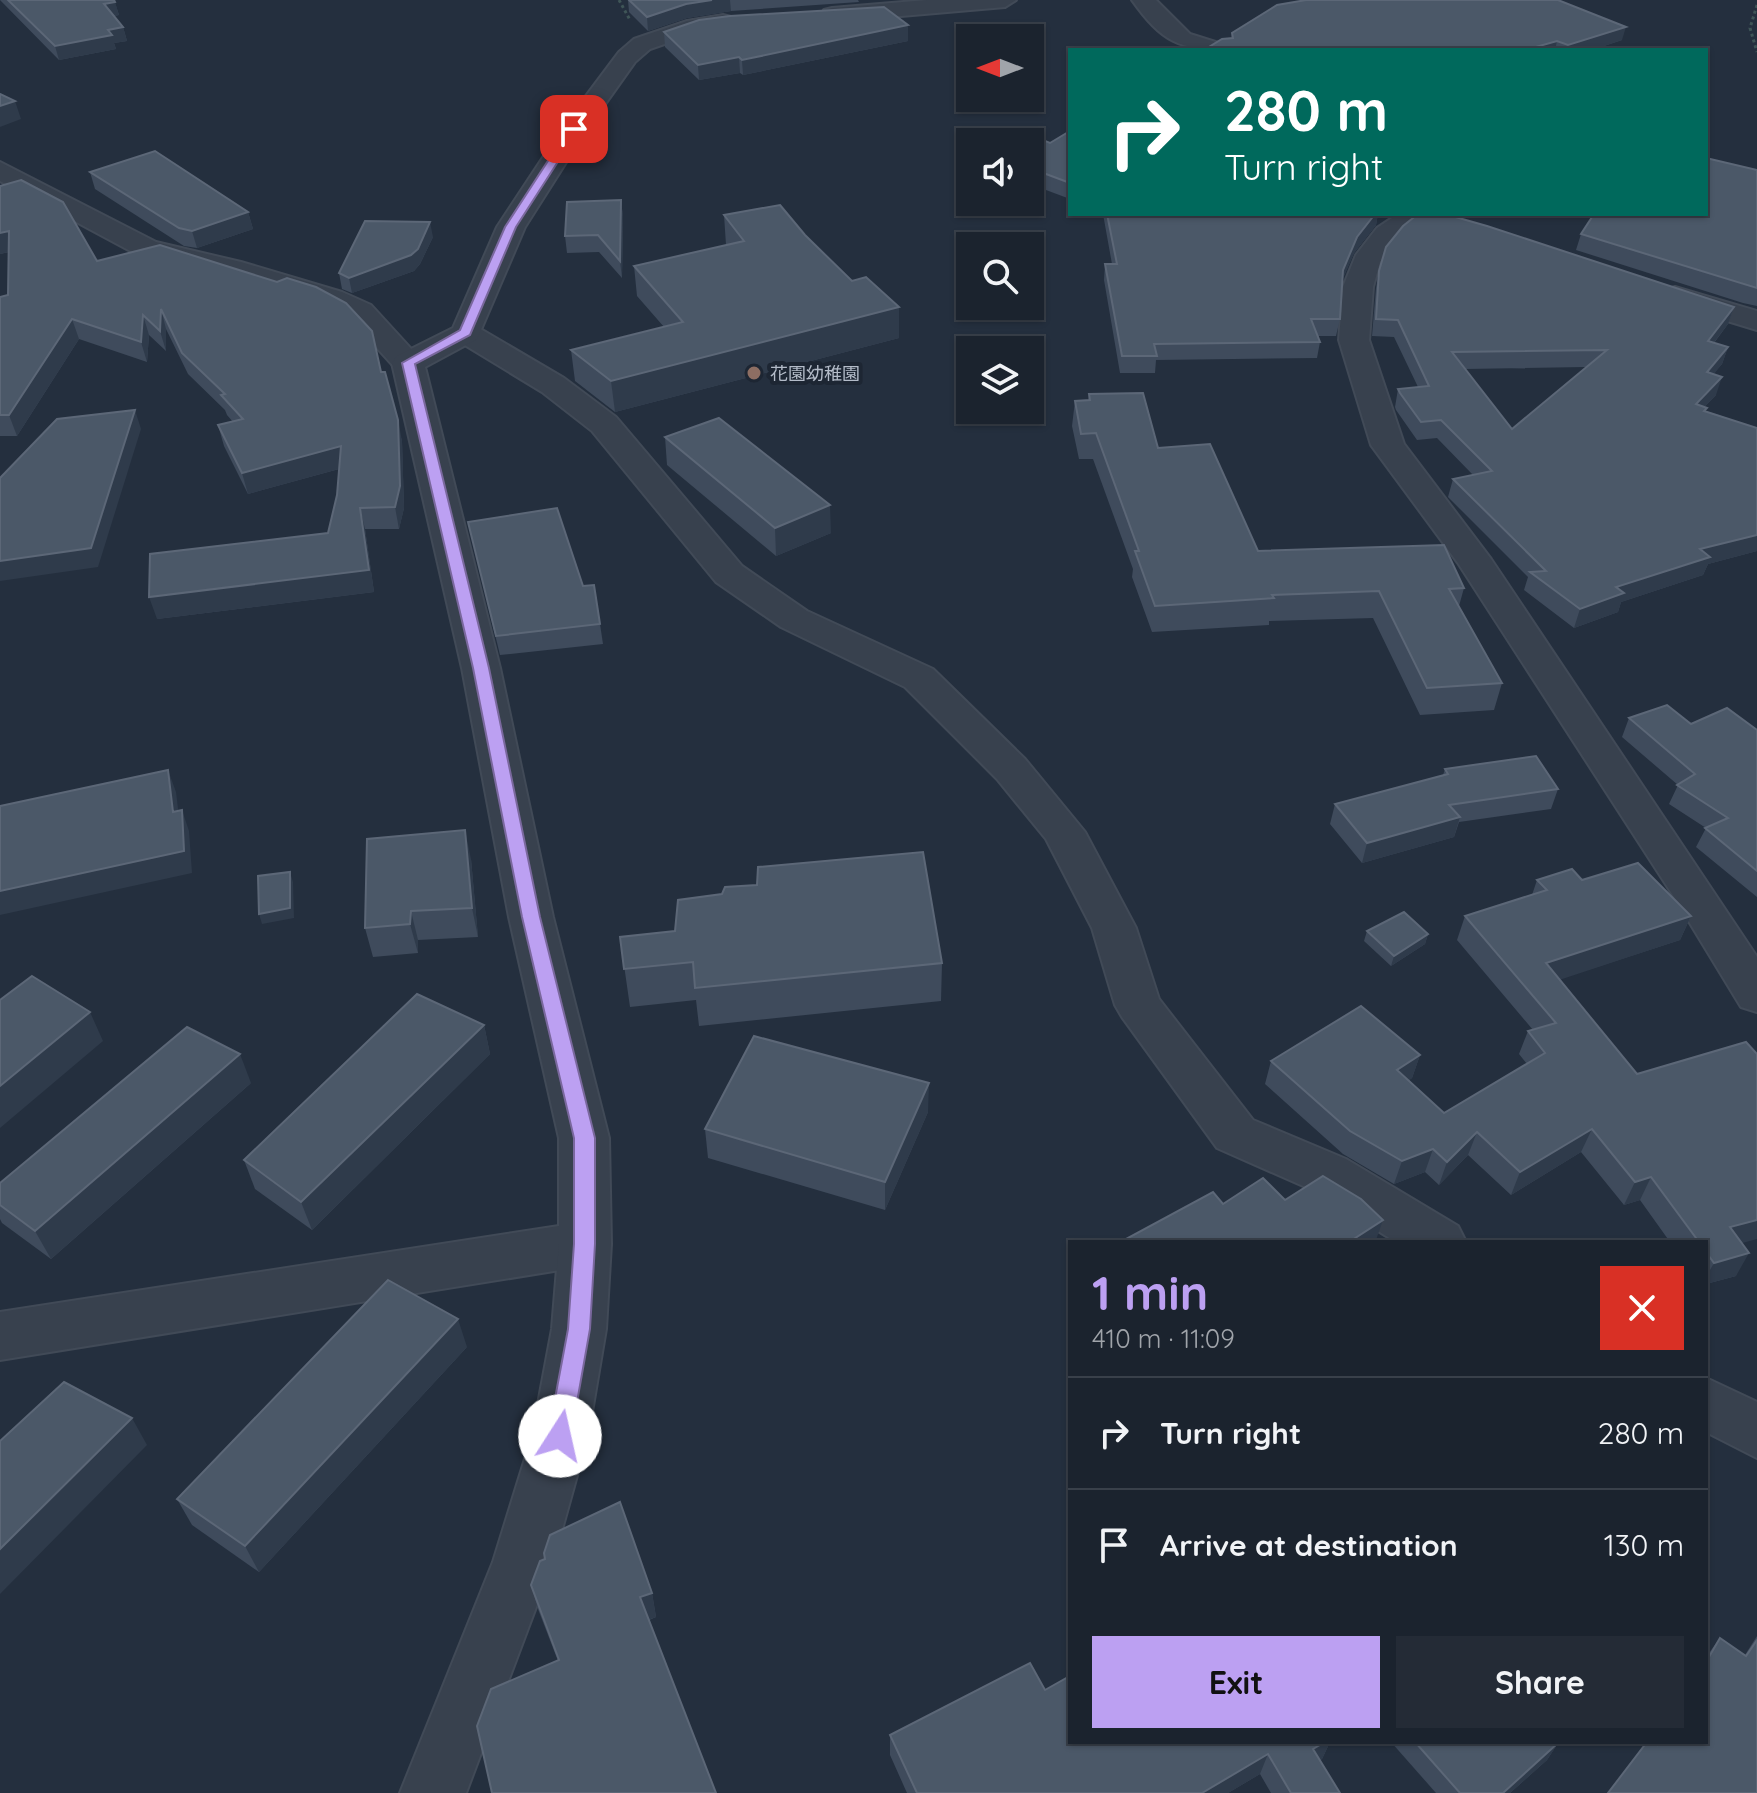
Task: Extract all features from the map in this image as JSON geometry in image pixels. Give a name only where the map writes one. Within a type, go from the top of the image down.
[{"type":"street","points":[[809,17],[943,8],[1005,0]]},
{"type":"street","points":[[1143,0],[1182,39],[1211,48]]},
{"type":"street","points":[[408,363],[466,333],[511,227],[574,129],[627,57],[642,44],[695,26],[746,20]]},
{"type":"street","points":[[0,170],[146,248],[231,268],[332,298],[360,311],[408,363],[481,668],[531,917],[584,1138],[585,1244],[579,1329],[560,1436],[523,1562],[433,1793]]},
{"type":"street","points":[[1413,216],[1387,234],[1366,261],[1358,287],[1354,340],[1388,445],[1473,559],[1689,886],[1757,995]]},
{"type":"street","points":[[1643,285],[1757,321]]},
{"type":"street","points":[[466,333],[553,385],[604,424],[729,574],[794,619],[919,678],[1011,769],[1064,832],[1114,928],[1138,1005],[1235,1134],[1328,1174],[1437,1240]]},
{"type":"street","points":[[0,1336],[585,1244]]},
{"type":"street","points":[[1708,1404],[1757,1432]]},
{"type":"path","points":[[1757,5],[1748,24],[1751,42],[1757,52]]},
{"type":"building","points":[[8,0],[114,0],[104,4],[123,27],[108,30],[112,35],[55,46]]},
{"type":"building","points":[[629,0],[712,0],[686,4],[647,17]]},
{"type":"building","points":[[1306,0],[1558,0],[1626,27],[1568,45],[1557,41],[1532,48],[1207,48],[1222,39],[1233,38],[1232,33],[1277,5]]},
{"type":"building","points":[[884,7],[908,25],[742,60],[739,57],[698,65],[664,32],[699,20],[730,16]]},
{"type":"building","points":[[0,94],[15,101],[0,106]]},
{"type":"building","points":[[1068,132],[1068,182],[1044,173],[1044,141],[1050,143]]},
{"type":"building","points":[[155,151],[248,212],[192,231],[179,228],[90,172]]},
{"type":"building","points":[[1708,158],[1757,170],[1757,288],[1581,234],[1593,216],[1708,216]]},
{"type":"building","points":[[21,180],[63,202],[97,261],[160,245],[277,282],[287,278],[316,287],[346,303],[372,331],[381,372],[385,372],[398,420],[400,486],[395,507],[360,508],[369,570],[149,597],[150,554],[328,533],[337,495],[341,446],[242,473],[218,425],[243,419],[221,395],[225,394],[182,353],[161,309],[160,331],[143,315],[141,342],[72,319],[9,415],[0,415],[0,297],[8,295],[9,231],[0,233],[0,186]]},
{"type":"building","points":[[621,200],[620,261],[598,235],[565,236],[567,202]]},
{"type":"building","points":[[780,205],[805,235],[852,281],[866,277],[899,307],[611,381],[571,350],[683,322],[634,266],[744,241],[724,215]]},
{"type":"building","points":[[1107,216],[1373,216],[1357,237],[1343,270],[1340,319],[1311,319],[1320,342],[1154,344],[1157,356],[1122,356],[1105,264],[1117,264]]},
{"type":"building","points":[[1416,216],[1452,216],[1734,307],[1708,341],[1728,347],[1707,372],[1722,377],[1696,404],[1707,408],[1704,411],[1757,428],[1757,535],[1700,549],[1710,557],[1616,587],[1624,593],[1580,609],[1530,572],[1546,571],[1453,479],[1492,471],[1441,420],[1421,422],[1398,389],[1429,386],[1398,320],[1376,319],[1379,271],[1386,247]],"holes":[[[1607,350],[1512,429],[1452,352]]]},
{"type":"building","points":[[365,221],[430,222],[418,249],[411,255],[349,278],[339,273]]},
{"type":"building","points":[[1143,393],[1158,448],[1210,444],[1258,551],[1444,545],[1464,588],[1449,589],[1502,683],[1427,688],[1379,591],[1272,595],[1274,598],[1155,606],[1135,551],[1139,551],[1096,433],[1081,434],[1075,401],[1090,400],[1089,394]]},
{"type":"building","points":[[135,410],[91,548],[0,561],[0,478],[57,419]]},
{"type":"building","points":[[719,418],[830,505],[775,528],[665,437]]},
{"type":"building","points":[[557,508],[583,586],[594,585],[600,624],[496,636],[468,522]]},
{"type":"building","points":[[1667,705],[1691,724],[1727,708],[1757,730],[1757,871],[1705,828],[1728,818],[1677,785],[1695,774],[1629,718]]},
{"type":"building","points":[[1536,756],[1558,789],[1449,805],[1460,817],[1367,843],[1335,804],[1448,774],[1445,769]]},
{"type":"building","points":[[168,770],[173,812],[182,810],[184,851],[0,891],[0,806]]},
{"type":"building","points":[[465,830],[472,908],[411,911],[410,924],[365,928],[367,839]]},
{"type":"building","points":[[923,852],[942,963],[695,988],[693,962],[624,969],[620,937],[675,931],[678,900],[722,894],[725,887],[757,885],[758,867]]},
{"type":"building","points":[[1638,863],[1691,916],[1546,963],[1637,1074],[1746,1042],[1757,1054],[1757,1220],[1730,1227],[1749,1253],[1714,1263],[1708,1255],[1708,1240],[1698,1240],[1651,1177],[1635,1182],[1592,1129],[1520,1172],[1477,1132],[1447,1162],[1433,1149],[1402,1161],[1350,1131],[1271,1061],[1361,1006],[1420,1055],[1397,1070],[1444,1113],[1545,1053],[1528,1031],[1556,1023],[1465,916],[1547,890],[1537,880],[1572,869],[1582,880]]},
{"type":"building","points":[[290,872],[290,908],[259,914],[258,876]]},
{"type":"building","points":[[1404,912],[1428,934],[1394,956],[1367,931]]},
{"type":"building","points":[[32,976],[90,1012],[0,1086],[0,1000]]},
{"type":"building","points":[[417,994],[484,1025],[301,1202],[244,1160]]},
{"type":"building","points":[[187,1027],[240,1054],[35,1231],[0,1205],[0,1183]]},
{"type":"building","points":[[754,1036],[929,1083],[885,1182],[705,1129]]},
{"type":"building","points":[[1323,1176],[1361,1199],[1383,1220],[1352,1240],[1126,1239],[1213,1192],[1223,1204],[1263,1178],[1285,1200]]},
{"type":"building","points":[[388,1280],[458,1319],[245,1546],[177,1499]]},
{"type":"building","points":[[64,1382],[132,1418],[0,1549],[0,1441]]},
{"type":"building","points":[[620,1502],[652,1593],[640,1597],[716,1793],[492,1793],[477,1726],[491,1689],[559,1660],[531,1585],[540,1561],[545,1559],[550,1535]]},
{"type":"building","points":[[1720,1638],[1746,1656],[1757,1640],[1757,1793],[1608,1793],[1645,1744],[1708,1744],[1708,1659]]},
{"type":"building","points":[[1030,1663],[1045,1690],[1068,1677],[1068,1744],[1322,1744],[1313,1749],[1340,1793],[1291,1793],[1268,1754],[1202,1793],[917,1793],[890,1735]]},
{"type":"building","points":[[1417,1744],[1557,1744],[1503,1793],[1460,1793]]},
{"type":"place","name":"花園幼稚園","points":[[754,373]]},
{"type":"route","points":[[560,1436],[579,1329],[585,1244],[584,1138],[531,917],[481,668],[408,363],[466,333],[511,227],[574,129]]}]
